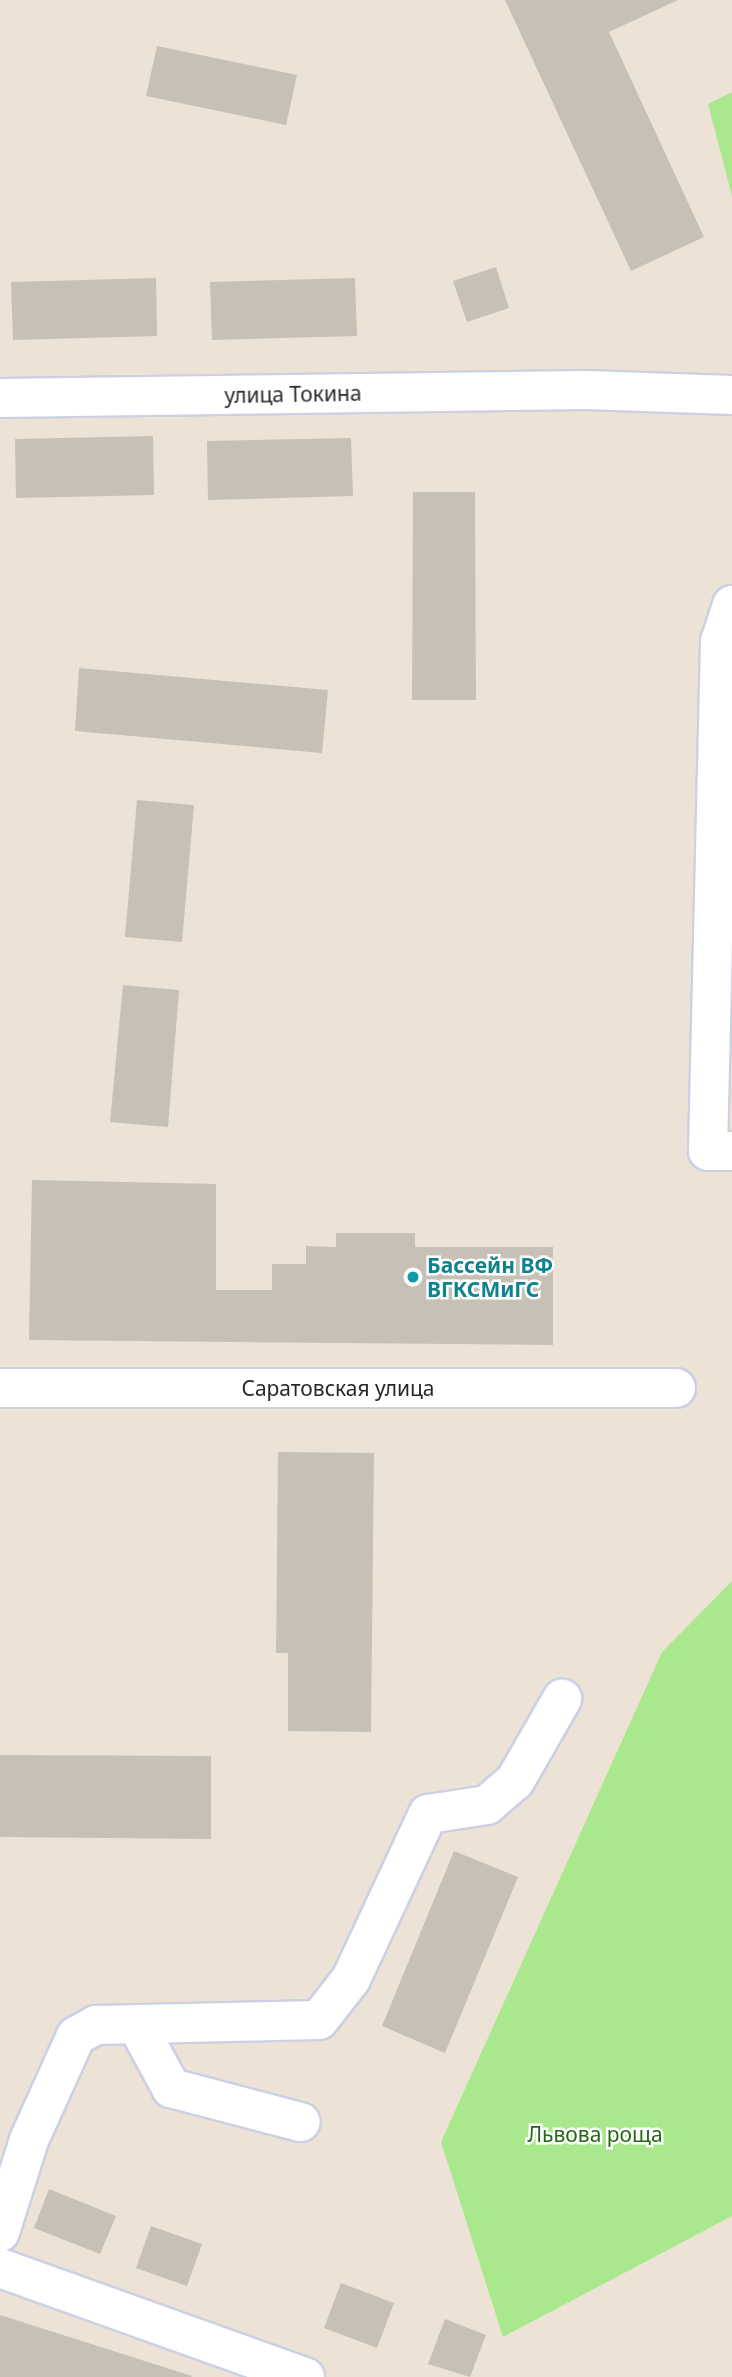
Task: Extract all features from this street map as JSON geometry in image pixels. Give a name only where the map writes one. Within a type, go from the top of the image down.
[{"type":"street","name":"улица Токина","points":[[0,398],[586,390],[732,395]]},
{"type":"street","points":[[732,605],[720,641],[708,1151],[732,1151]]},
{"type":"street","name":"Саратовская улица","points":[[0,1388],[676,1388]]},
{"type":"street","points":[[0,2232],[29,2140],[76,2036],[96,2025],[319,2020],[351,1979],[428,1814],[487,1805],[497,1797],[515,1781],[562,1699]]},
{"type":"street","points":[[137,2025],[171,2088],[301,2122]]},
{"type":"street","points":[[0,2268],[305,2377]]},
{"type":"green space","points":[[732,92],[732,196],[708,104]]},
{"type":"green space","name":"Львова роща","points":[[732,1581],[732,2216],[503,2337],[441,2142],[662,1652]]},
{"type":"building","points":[[505,0],[678,0],[609,32],[704,237],[631,271]]},
{"type":"building","points":[[157,46],[297,75],[286,125],[146,96]]},
{"type":"building","points":[[496,267],[509,308],[467,322],[453,281]]},
{"type":"building","points":[[156,278],[157,336],[13,340],[11,282]]},
{"type":"building","points":[[355,278],[357,336],[212,340],[210,282]]},
{"type":"building","points":[[153,436],[154,495],[16,498],[15,439]]},
{"type":"building","points":[[351,438],[353,496],[208,500],[207,441]]},
{"type":"building","points":[[413,492],[475,492],[476,700],[412,700]]},
{"type":"building","points":[[79,668],[328,690],[322,753],[75,731]]},
{"type":"building","points":[[137,800],[194,805],[182,942],[125,937]]},
{"type":"building","points":[[123,985],[179,990],[168,1127],[110,1122]]},
{"type":"building","points":[[32,1180],[216,1184],[216,1290],[272,1290],[272,1264],[306,1264],[306,1246],[336,1247],[336,1233],[415,1233],[415,1247],[553,1247],[553,1345],[29,1340]]},
{"type":"building","points":[[278,1452],[374,1453],[371,1732],[288,1731],[288,1653],[276,1653]]},
{"type":"building","points":[[0,1755],[211,1756],[211,1839],[0,1837]]},
{"type":"building","points":[[454,1851],[518,1877],[445,2053],[382,2026]]},
{"type":"building","points":[[49,2189],[116,2216],[100,2254],[34,2228]]},
{"type":"building","points":[[151,2226],[202,2244],[187,2286],[136,2268]]},
{"type":"building","points":[[341,2283],[394,2303],[377,2348],[324,2328]]},
{"type":"building","points":[[0,2315],[192,2376],[0,2377]]},
{"type":"building","points":[[445,2319],[486,2335],[470,2377],[428,2364]]},
{"type":"place","name":"Бассейн ВФ ВГКСМиГС","points":[[413,1277]]}]
